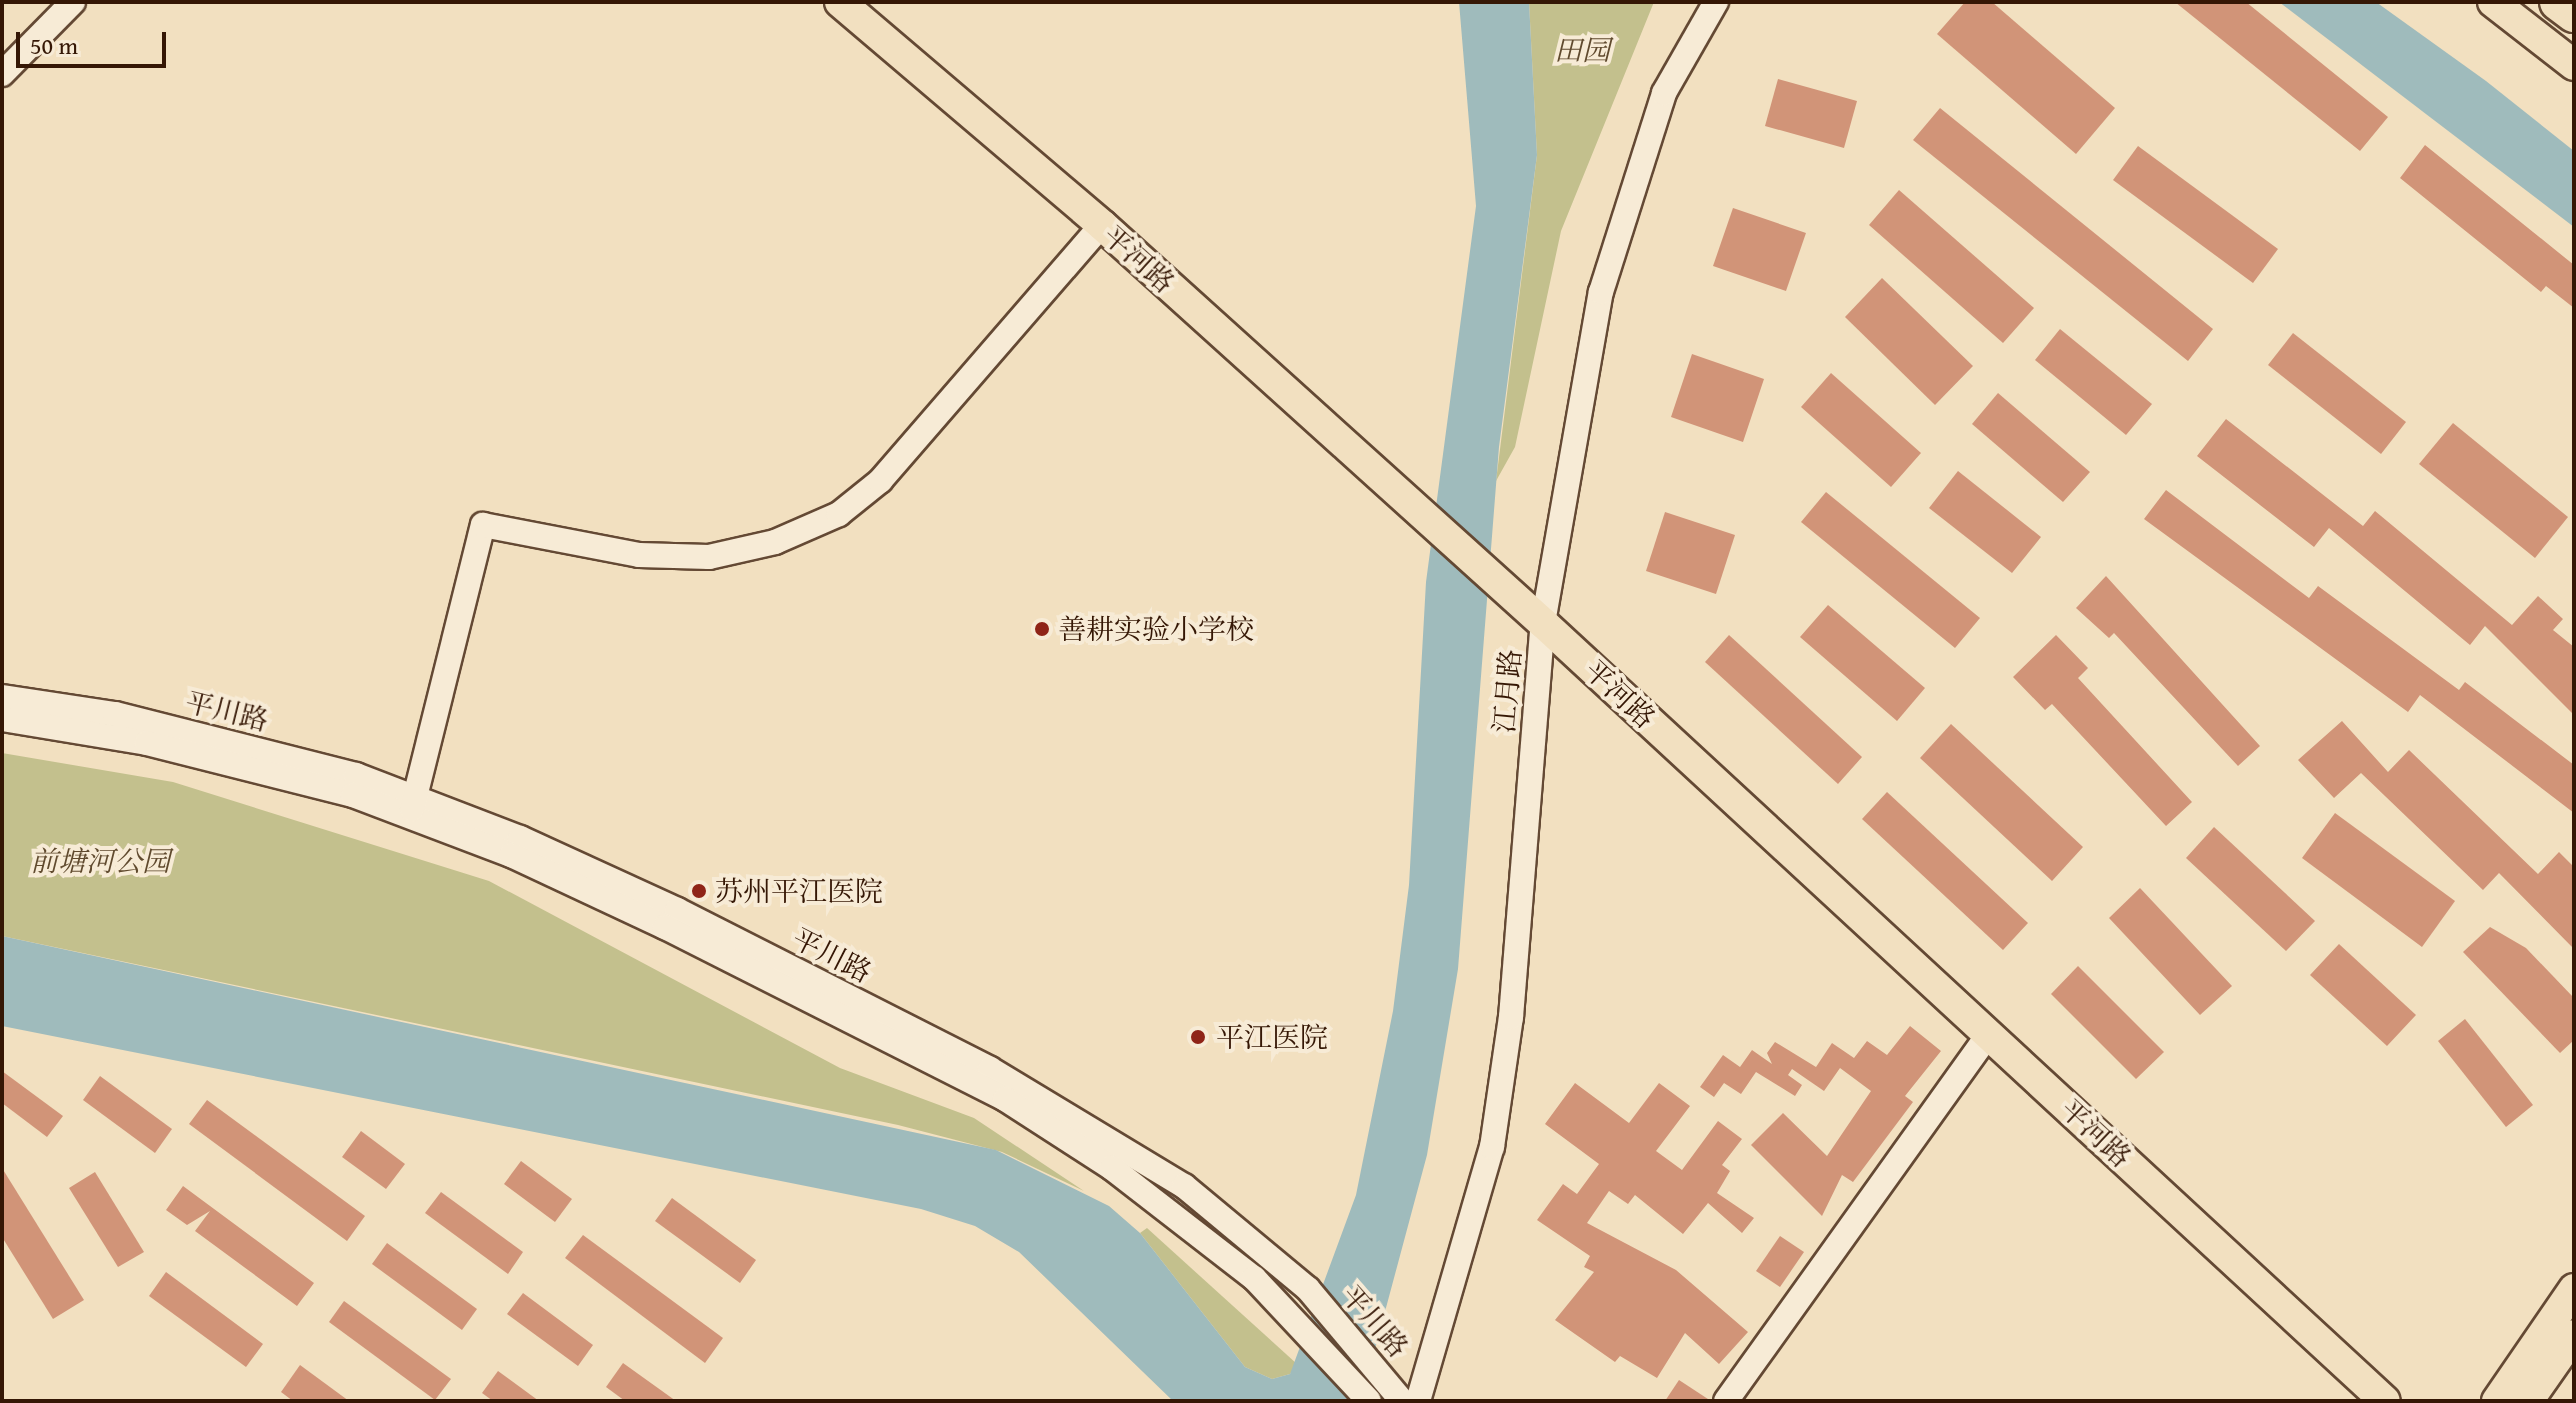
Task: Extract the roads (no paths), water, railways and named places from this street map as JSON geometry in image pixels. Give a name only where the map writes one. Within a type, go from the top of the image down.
[{"type":"highway","points":[[2558,2],[2574,14]]},
{"type":"main road","name":"平河路","points":[[840,2],[1102,225],[1506,589],[2385,1401]]},
{"type":"main road","points":[[2493,2],[2574,65]]},
{"type":"main road","points":[[2497,1401],[2574,1289]]},
{"type":"main road","points":[[2528,1401],[2574,1335]]},
{"type":"street","points":[[2,74],[73,2]]},
{"type":"street","name":"江月路","points":[[1418,1401],[1492,1147],[1511,1017],[1543,623],[1601,292],[1664,93],[1716,2]]},
{"type":"street","points":[[412,806],[483,525],[639,555],[709,557],[775,542],[839,514],[880,481],[1102,225]]},
{"type":"street","name":"平川路","points":[[2,697],[115,714],[412,806],[677,910],[990,1069],[1184,1186],[1308,1289],[1396,1392]]},
{"type":"street","name":"平川路","points":[[2,719],[147,743],[412,806],[623,906],[1005,1099],[1190,1224],[1290,1314],[1369,1401]]},
{"type":"street","points":[[1726,1401],[1989,1034]]},
{"type":"water","points":[[1459,2],[1529,2],[1537,155],[1499,447],[1458,969],[1427,1155],[1361,1401],[1173,1401],[1019,1252],[975,1226],[921,1209],[2,1026],[2,936],[996,1150],[1109,1206],[1140,1233],[1245,1367],[1272,1379],[1290,1374],[1356,1195],[1393,1011],[1409,885],[1426,582],[1476,206]]},
{"type":"water","points":[[2279,2],[2376,2],[2486,81],[2574,151],[2574,227]]},
{"type":"place","name":"善耕实验小学校","points":[[1042,629]]},
{"type":"place","name":"苏州平江医院","points":[[699,891]]},
{"type":"place","name":"平江医院","points":[[1198,1037]]},
{"type":"park label","name":"田园","points":[[1582,50]]},
{"type":"park label","name":"前塘河公园","points":[[100,861]]}]
